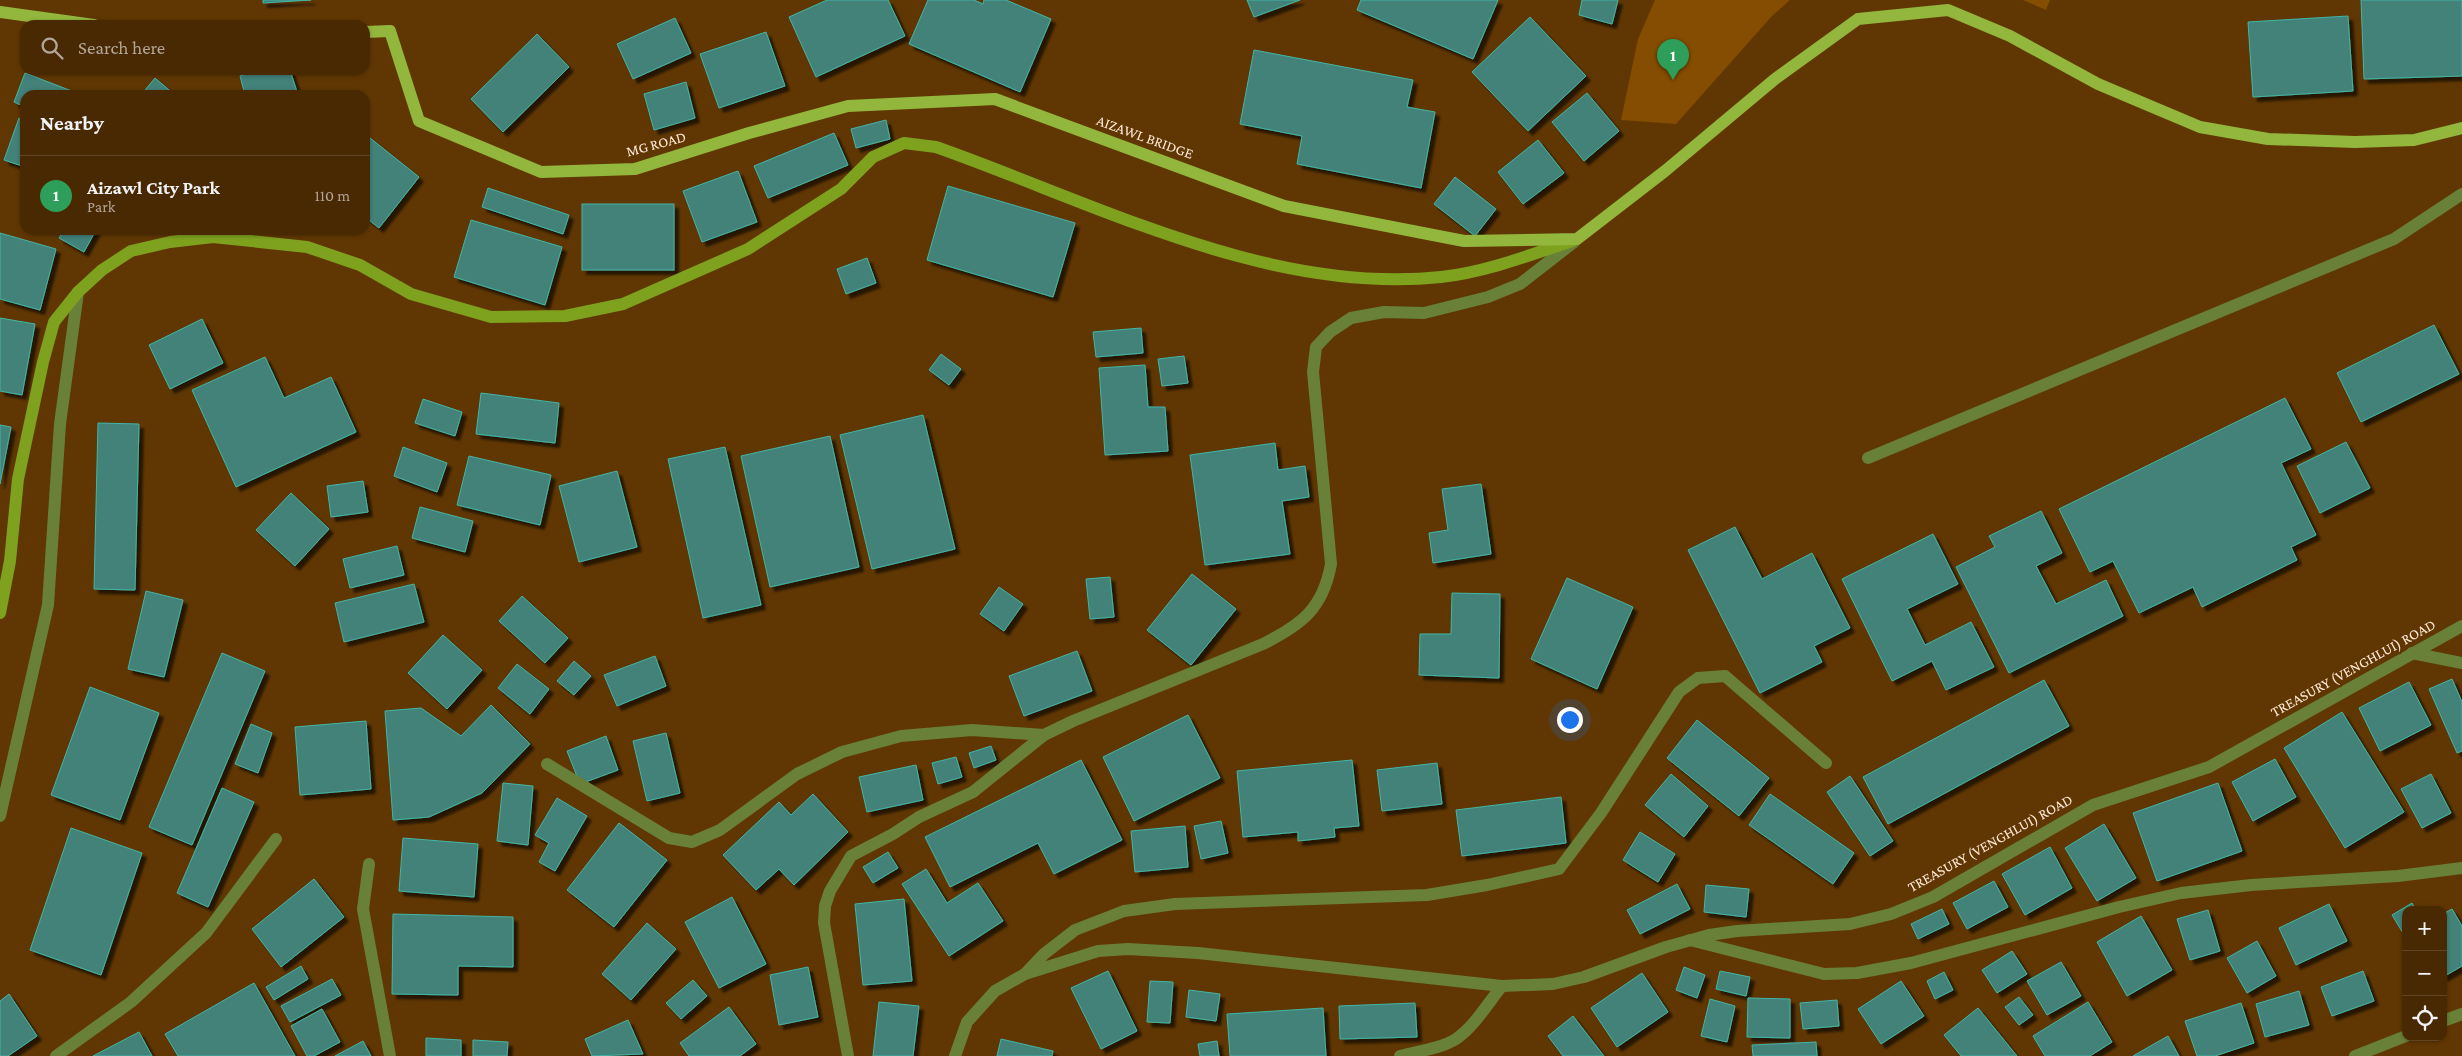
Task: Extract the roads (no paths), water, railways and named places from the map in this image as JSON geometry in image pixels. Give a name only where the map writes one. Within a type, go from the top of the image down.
[{"type":"main road","points":[[0,613],[10,560],[18,479],[43,362],[54,322],[78,292],[102,270],[131,251],[170,242],[213,237],[307,247],[360,265],[411,294],[491,317],[565,316],[623,304],[748,250],[841,189],[873,157],[904,143],[945,150],[1191,242],[1275,264],[1356,278],[1442,277],[1504,264],[1577,239],[1664,171],[1775,79],[1858,19],[1948,10],[2010,36],[2098,84],[2200,127],[2268,139],[2355,142],[2414,140],[2462,128]]},
{"type":"main road","points":[[0,12],[58,20]]},
{"type":"main road","name":"MG ROAD","points":[[370,32],[390,31],[419,121],[541,172],[635,169],[848,106],[995,99]]},
{"type":"main road","name":"AIZAWL BRIDGE","points":[[995,99],[1284,206],[1464,241],[1577,239]]},
{"type":"street","points":[[1868,458],[2394,239],[2462,194]]},
{"type":"street","points":[[848,1056],[824,923],[825,906],[839,874],[851,856],[893,834],[919,817],[973,792],[1044,735],[1073,721],[1263,644],[1288,631],[1306,618],[1319,601],[1328,581],[1331,564],[1313,372],[1316,347],[1330,332],[1351,318],[1384,312],[1424,312],[1488,297],[1520,284],[1577,239]]},
{"type":"street","points":[[0,816],[48,605],[60,424],[78,292]]},
{"type":"street","name":"TREASURY (VENGHLUI) ROAD","points":[[1025,974],[1098,951],[1128,948],[1198,953],[1502,986],[1553,984],[1584,977],[1690,940],[1737,931],[1850,924],[1891,914],[1934,897],[2093,805],[2209,767],[2462,626]]},
{"type":"street","points":[[2412,653],[2462,663]]},
{"type":"street","points":[[956,1056],[967,1022],[996,991],[1025,974],[1044,954],[1075,930],[1124,911],[1176,904],[1427,895],[1488,885],[1559,869],[1601,813],[1679,692],[1698,678],[1725,676],[1826,763]]},
{"type":"street","points":[[547,764],[669,838],[692,842],[720,830],[797,774],[842,752],[901,736],[972,730],[1044,735]]},
{"type":"street","points":[[56,1056],[131,1002],[206,933],[276,839]]},
{"type":"street","points":[[369,864],[363,909],[390,1056]]},
{"type":"street","points":[[1690,940],[1824,974],[1857,973],[1911,963],[2119,907],[2181,893],[2251,885],[2389,876],[2462,868]]},
{"type":"street","points":[[1400,1056],[1440,1046],[1456,1038],[1468,1027],[1502,986]]},
{"type":"street","points":[[2447,1020],[2462,1014]]},
{"type":"street","points":[[2354,1056],[2402,1038]]},
{"type":"place","name":"Aizawl City Park","points":[[1673,80]]}]
